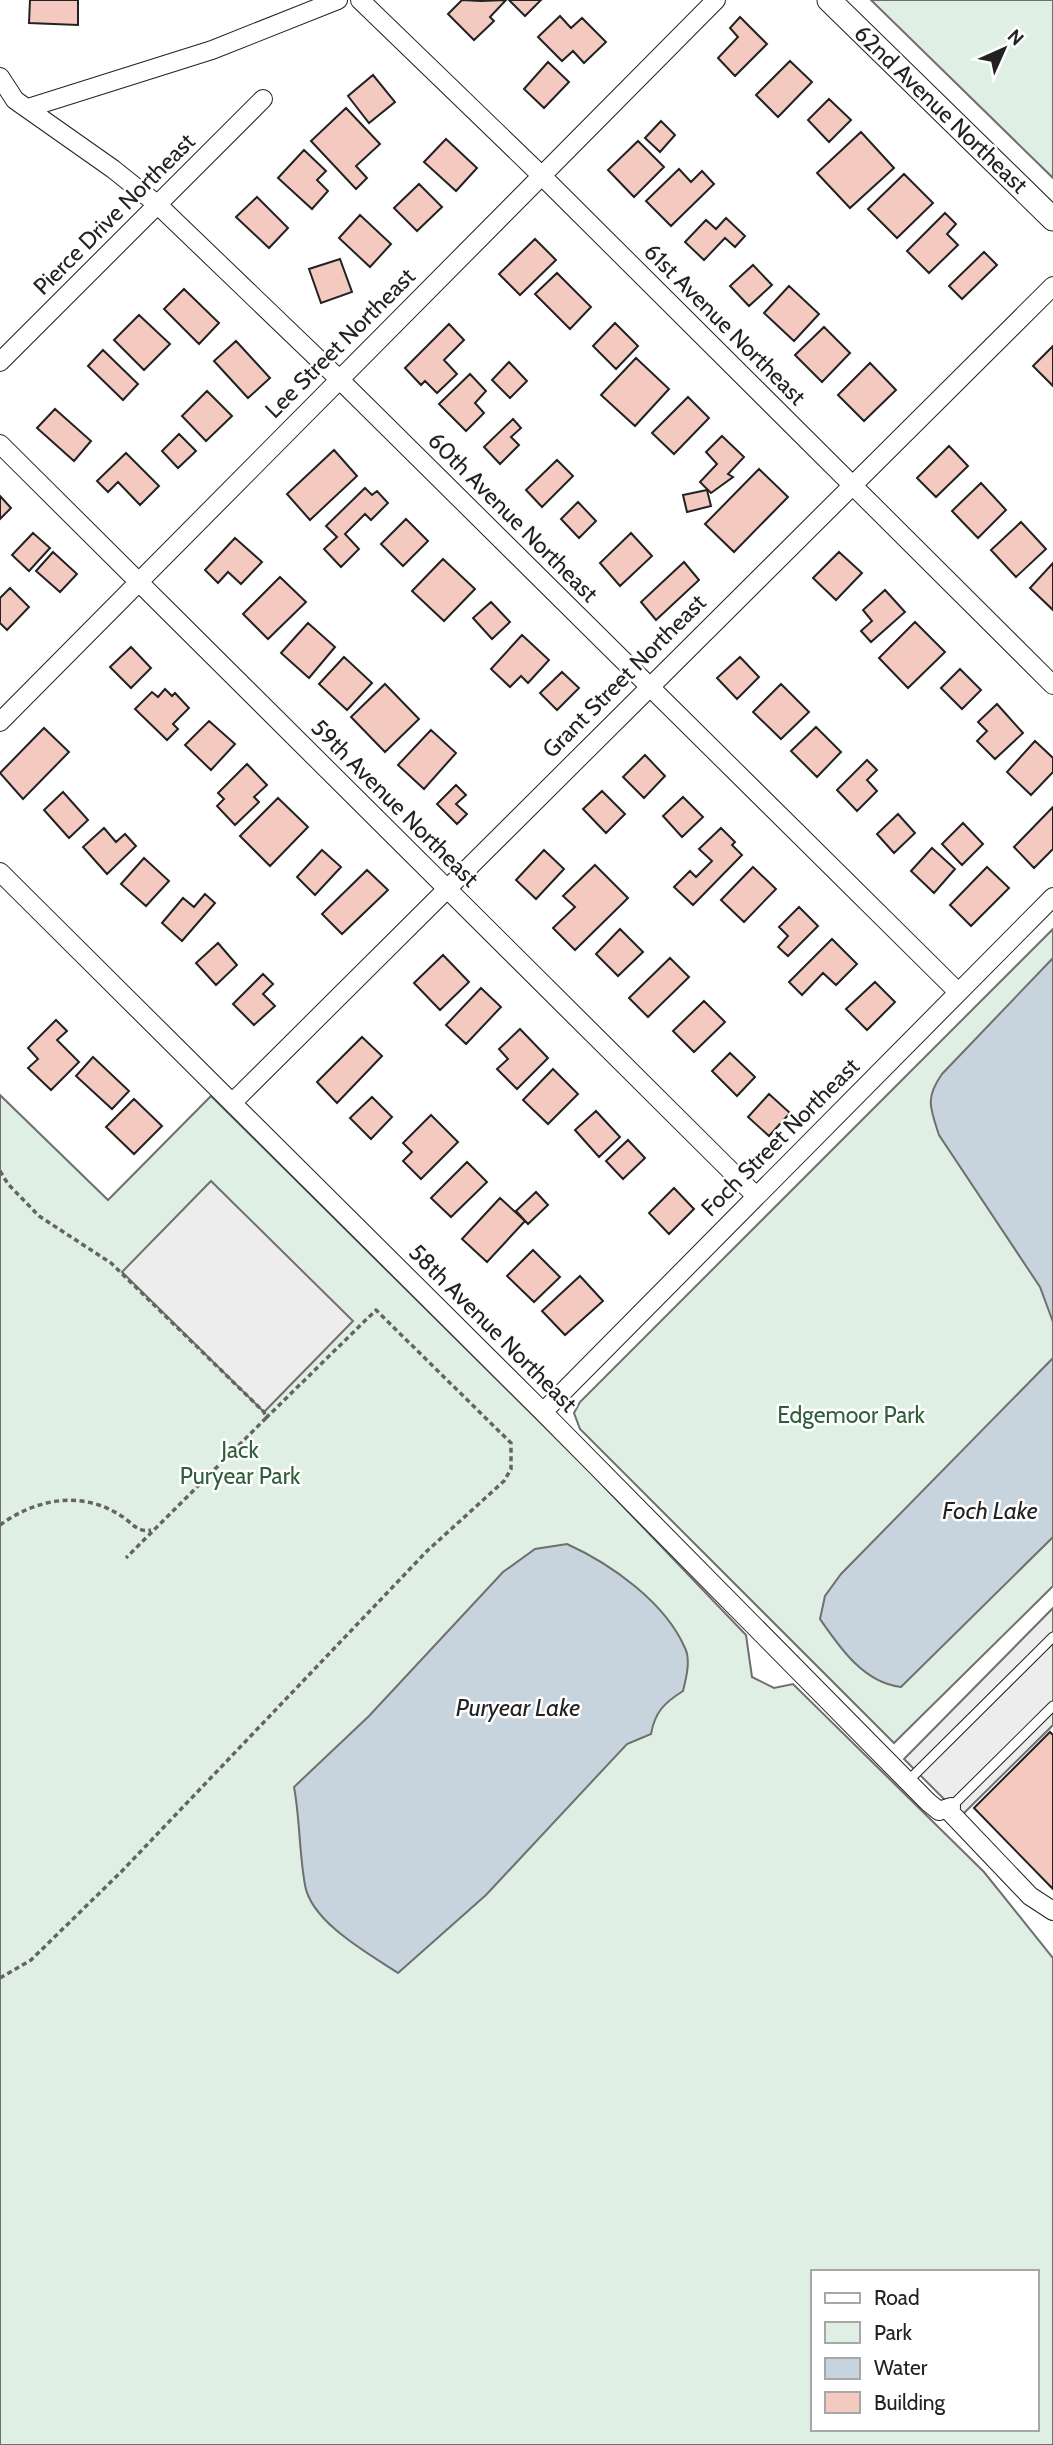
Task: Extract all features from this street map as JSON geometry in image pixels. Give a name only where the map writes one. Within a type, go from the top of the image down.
[{"type":"street","points":[[0,77],[14,104],[212,50],[338,0]]},
{"type":"street","name":"61st Avenue Northeast","points":[[360,0],[543,177],[1053,685]]},
{"type":"street","name":"Lee Street Northeast","points":[[0,722],[716,0]]},
{"type":"street","name":"62nd Avenue Northeast","points":[[829,0],[1053,219]]},
{"type":"street","name":"Pierce Drive Northeast","points":[[0,362],[263,99]]},
{"type":"street","name":"60th Avenue Northeast","points":[[14,104],[158,205],[339,379],[958,992]]},
{"type":"street","name":"Grant Street Northeast","points":[[232,1103],[648,686],[1053,286]]},
{"type":"street","name":"59th Avenue Northeast","points":[[0,444],[756,1196]]},
{"type":"street","name":"58th Avenue Northeast","points":[[0,872],[543,1412],[928,1802],[939,1811],[950,1808]]},
{"type":"street","name":"Foch Street Northeast","points":[[543,1412],[1053,897]]},
{"type":"street","points":[[950,1808],[1030,1896],[1053,1911]]},
{"type":"lane","points":[[909,1780],[1053,1637]]},
{"type":"lane","points":[[950,1808],[1053,1706]]},
{"type":"path","points":[[0,1171],[17,1194],[49,1225],[111,1263],[264,1412],[266,1418]]},
{"type":"path","points":[[0,1978],[31,1960],[122,1871],[427,1551],[504,1481],[511,1469],[511,1443],[376,1310],[126,1558]]},
{"type":"path","points":[[0,1525],[22,1510],[63,1500],[101,1505],[139,1530],[155,1528]]},
{"type":"green space","points":[[871,0],[1053,0],[1053,178]]},
{"type":"green space","name":"Edgemoor Park","points":[[1053,929],[1053,1586],[894,1743],[580,1429],[574,1413],[580,1402]]},
{"type":"green space","name":"Jack Puryear Park","points":[[0,1095],[108,1200],[211,1096],[591,1473],[746,1635],[752,1677],[774,1688],[793,1684],[984,1872],[1053,1958],[1053,2445],[0,2445]]},
{"type":"shaded area","points":[[211,1181],[353,1321],[264,1412],[122,1272]]},
{"type":"shaded area","points":[[1053,1608],[1053,1725],[961,1816],[904,1759]]},
{"type":"water","points":[[1053,958],[1053,1322],[1040,1287],[939,1135],[933,1117],[931,1097],[942,1074]]},
{"type":"water","name":"Foch Lake","points":[[1053,1358],[1053,1537],[901,1687],[876,1679],[854,1662],[820,1619],[825,1596],[841,1574]]},
{"type":"water","name":"Puryear Lake","points":[[567,1544],[601,1562],[635,1586],[664,1615],[687,1653],[683,1691],[661,1709],[651,1734],[627,1744],[486,1895],[398,1973],[343,1936],[318,1912],[310,1899],[303,1873],[294,1787],[369,1716],[503,1572],[535,1549]]},
{"type":"building","points":[[30,0],[78,0],[78,25],[29,23]]},
{"type":"building","points":[[462,0],[506,0],[490,17],[494,21],[474,40],[448,14]]},
{"type":"building","points":[[509,0],[541,0],[525,16]]},
{"type":"building","points":[[560,16],[571,28],[582,18],[606,42],[584,63],[573,51],[562,61],[538,37]]},
{"type":"building","points":[[740,17],[767,44],[735,76],[718,58],[738,37],[730,28]]},
{"type":"building","points":[[790,61],[812,82],[778,117],[756,95]]},
{"type":"building","points":[[548,62],[569,82],[544,108],[524,89]]},
{"type":"building","points":[[373,75],[395,102],[369,123],[348,96]]},
{"type":"building","points":[[829,99],[851,120],[829,142],[808,120]]},
{"type":"building","points":[[346,108],[380,144],[356,166],[367,178],[356,189],[311,141]]},
{"type":"building","points":[[661,121],[675,135],[660,152],[645,138]]},
{"type":"building","points":[[861,132],[894,168],[850,208],[817,173]]},
{"type":"building","points":[[446,139],[477,168],[456,191],[424,162]]},
{"type":"building","points":[[638,141],[664,167],[634,197],[608,170]]},
{"type":"building","points":[[304,150],[326,171],[317,180],[328,191],[312,209],[278,178]]},
{"type":"building","points":[[679,169],[691,182],[702,171],[714,184],[671,226],[646,201]]},
{"type":"building","points":[[904,174],[933,203],[897,238],[868,209]]},
{"type":"building","points":[[419,184],[442,207],[417,231],[394,208]]},
{"type":"building","points":[[257,197],[288,228],[269,248],[236,217]]},
{"type":"building","points":[[945,213],[956,224],[947,234],[958,245],[929,273],[907,251]]},
{"type":"building","points":[[360,215],[391,244],[370,267],[339,238]]},
{"type":"building","points":[[726,218],[745,236],[735,247],[725,238],[704,260],[685,242],[706,220],[716,229]]},
{"type":"building","points":[[535,239],[556,260],[520,295],[499,274]]},
{"type":"building","points":[[984,252],[997,265],[962,299],[949,286]]},
{"type":"building","points":[[340,259],[352,292],[321,303],[309,269]]},
{"type":"building","points":[[753,265],[772,285],[749,306],[730,286]]},
{"type":"building","points":[[557,273],[591,307],[570,329],[535,294]]},
{"type":"building","points":[[789,286],[819,314],[794,341],[764,313]]},
{"type":"building","points":[[184,289],[219,323],[199,344],[164,309]]},
{"type":"building","points":[[139,315],[170,344],[144,370],[114,340]]},
{"type":"building","points":[[615,323],[638,346],[616,369],[593,346]]},
{"type":"building","points":[[449,324],[464,340],[444,360],[457,374],[437,393],[425,381],[421,385],[405,368]]},
{"type":"building","points":[[824,327],[850,353],[822,382],[795,355]]},
{"type":"building","points":[[236,341],[270,378],[248,398],[214,361]]},
{"type":"building","points":[[1053,346],[1053,386],[1033,366]]},
{"type":"building","points":[[103,350],[138,384],[123,400],[88,366]]},
{"type":"building","points":[[636,358],[669,389],[635,426],[601,395]]},
{"type":"building","points":[[509,362],[527,381],[510,398],[492,380]]},
{"type":"building","points":[[870,363],[896,390],[864,421],[838,395]]},
{"type":"building","points":[[470,374],[486,391],[475,403],[484,413],[466,431],[439,404]]},
{"type":"building","points":[[207,391],[232,416],[206,441],[182,416]]},
{"type":"building","points":[[688,397],[709,418],[674,454],[652,433]]},
{"type":"building","points":[[55,409],[91,441],[74,461],[37,428]]},
{"type":"building","points":[[513,419],[521,428],[511,437],[519,445],[500,464],[484,447]]},
{"type":"building","points":[[179,434],[196,451],[178,468],[162,451]]},
{"type":"building","points":[[722,436],[744,457],[728,474],[733,477],[711,493],[700,482],[717,464],[706,452]]},
{"type":"building","points":[[949,446],[968,466],[936,497],[917,478]]},
{"type":"building","points":[[334,450],[357,476],[310,520],[287,494]]},
{"type":"building","points":[[126,453],[159,486],[140,505],[118,482],[108,492],[97,481]]},
{"type":"building","points":[[557,460],[573,476],[542,507],[526,490]]},
{"type":"building","points":[[759,469],[788,497],[734,552],[705,524]]},
{"type":"building","points":[[981,483],[1006,510],[978,538],[952,511]]},
{"type":"building","points":[[365,488],[372,495],[377,491],[388,503],[371,520],[365,514],[345,534],[359,549],[341,567],[324,549],[337,537],[326,526]]},
{"type":"building","points":[[707,490],[711,506],[687,512],[683,495]]},
{"type":"building","points":[[0,496],[11,508],[0,519]]},
{"type":"building","points":[[578,502],[596,521],[579,538],[561,519]]},
{"type":"building","points":[[406,519],[428,541],[403,566],[381,544]]},
{"type":"building","points":[[1021,522],[1046,549],[1016,577],[991,550]]},
{"type":"building","points":[[33,533],[50,548],[29,571],[12,555]]},
{"type":"building","points":[[631,533],[652,556],[620,586],[600,563]]},
{"type":"building","points":[[235,538],[262,562],[241,584],[228,572],[218,583],[205,570]]},
{"type":"building","points":[[53,552],[77,574],[60,592],[36,571]]},
{"type":"building","points":[[839,552],[862,573],[836,600],[813,578]]},
{"type":"building","points":[[443,559],[475,589],[444,621],[412,591]]},
{"type":"building","points":[[684,562],[699,580],[656,620],[641,602]]},
{"type":"building","points":[[1053,563],[1053,610],[1030,588]]},
{"type":"building","points":[[280,577],[306,602],[268,639],[243,614]]},
{"type":"building","points":[[10,588],[29,607],[7,630],[0,623],[0,598]]},
{"type":"building","points":[[885,590],[905,612],[871,642],[861,631],[872,621],[863,610]]},
{"type":"building","points":[[491,602],[510,622],[492,639],[473,618]]},
{"type":"building","points":[[915,622],[945,652],[908,688],[879,658]]},
{"type":"building","points":[[308,623],[335,647],[309,678],[281,653]]},
{"type":"building","points":[[522,635],[549,660],[528,683],[521,676],[510,687],[491,669]]},
{"type":"building","points":[[131,647],[151,668],[131,688],[110,667]]},
{"type":"building","points":[[344,657],[372,683],[347,710],[319,684]]},
{"type":"building","points":[[740,657],[759,677],[737,699],[717,678]]},
{"type":"building","points":[[960,669],[981,690],[962,709],[941,688]]},
{"type":"building","points":[[562,672],[579,688],[557,710],[540,693]]},
{"type":"building","points":[[385,684],[419,719],[385,752],[351,717]]},
{"type":"building","points":[[781,684],[809,712],[781,739],[753,712]]},
{"type":"building","points":[[165,689],[172,696],[175,693],[189,708],[173,724],[178,729],[167,740],[135,709],[152,692],[158,697]]},
{"type":"building","points":[[997,704],[1023,733],[995,759],[977,741],[987,731],[978,722]]},
{"type":"building","points":[[209,721],[235,744],[211,770],[185,745]]},
{"type":"building","points":[[816,727],[841,752],[817,777],[791,751]]},
{"type":"building","points":[[44,728],[69,752],[23,799],[0,773]]},
{"type":"building","points":[[431,730],[456,753],[424,789],[398,765]]},
{"type":"building","points":[[1035,741],[1053,758],[1053,772],[1031,795],[1007,772]]},
{"type":"building","points":[[645,755],[665,776],[644,798],[623,777]]},
{"type":"building","points":[[867,760],[877,770],[867,780],[877,791],[857,811],[837,790]]},
{"type":"building","points":[[247,764],[267,785],[254,797],[259,802],[235,825],[217,806],[224,799],[218,793]]},
{"type":"building","points":[[456,785],[466,795],[456,804],[467,814],[457,824],[437,804]]},
{"type":"building","points":[[602,791],[625,814],[606,833],[583,809]]},
{"type":"building","points":[[63,792],[88,820],[69,838],[44,810]]},
{"type":"building","points":[[683,797],[703,817],[682,837],[663,816]]},
{"type":"building","points":[[278,798],[308,827],[270,866],[240,836]]},
{"type":"building","points":[[1053,807],[1053,849],[1034,868],[1014,847]]},
{"type":"building","points":[[898,814],[915,833],[894,853],[877,834]]},
{"type":"building","points":[[963,823],[983,844],[962,865],[942,844]]},
{"type":"building","points":[[104,828],[116,842],[125,834],[136,846],[107,874],[83,847]]},
{"type":"building","points":[[721,828],[735,842],[732,845],[742,855],[693,905],[674,887],[690,871],[696,877],[712,861],[699,849]]},
{"type":"building","points":[[932,848],[955,869],[934,893],[911,871]]},
{"type":"building","points":[[322,850],[341,867],[315,895],[297,877]]},
{"type":"building","points":[[544,850],[564,869],[536,899],[516,880]]},
{"type":"building","points":[[144,858],[169,881],[146,906],[121,884]]},
{"type":"building","points":[[595,865],[628,898],[575,950],[553,928],[575,907],[563,896]]},
{"type":"building","points":[[753,867],[776,889],[744,922],[721,900]]},
{"type":"building","points":[[987,867],[1009,888],[971,926],[950,905]]},
{"type":"building","points":[[367,870],[388,890],[342,934],[322,914]]},
{"type":"building","points":[[205,894],[215,903],[182,941],[162,923],[183,898],[194,907]]},
{"type":"building","points":[[799,907],[818,926],[788,956],[778,947],[788,936],[779,927]]},
{"type":"building","points":[[620,929],[643,952],[618,976],[596,954]]},
{"type":"building","points":[[832,939],[857,964],[836,985],[823,973],[802,995],[789,982]]},
{"type":"building","points":[[218,943],[237,965],[216,985],[196,963]]},
{"type":"building","points":[[443,955],[469,982],[440,1010],[414,983]]},
{"type":"building","points":[[670,958],[689,977],[648,1017],[629,998]]},
{"type":"building","points":[[263,974],[273,984],[263,994],[275,1006],[254,1025],[233,1004]]},
{"type":"building","points":[[875,982],[895,1002],[867,1030],[846,1009]]},
{"type":"building","points":[[481,988],[501,1007],[466,1044],[446,1025]]},
{"type":"building","points":[[704,1001],[725,1022],[694,1052],[673,1031]]},
{"type":"building","points":[[56,1020],[67,1031],[57,1040],[79,1062],[51,1090],[28,1068],[38,1059],[28,1048]]},
{"type":"building","points":[[520,1029],[548,1058],[517,1089],[497,1069],[508,1059],[499,1049]]},
{"type":"building","points":[[362,1037],[382,1056],[337,1103],[317,1082]]},
{"type":"building","points":[[730,1053],[755,1077],[737,1096],[712,1071]]},
{"type":"building","points":[[93,1057],[129,1091],[112,1109],[76,1076]]},
{"type":"building","points":[[553,1069],[578,1094],[548,1124],[523,1100]]},
{"type":"building","points":[[769,1094],[790,1113],[769,1136],[748,1117]]},
{"type":"building","points":[[372,1097],[392,1117],[371,1139],[350,1118]]},
{"type":"building","points":[[134,1099],[162,1126],[134,1154],[106,1127]]},
{"type":"building","points":[[596,1111],[620,1137],[599,1157],[575,1130]]},
{"type":"building","points":[[431,1115],[458,1142],[421,1179],[403,1161],[412,1152],[403,1143]]},
{"type":"building","points":[[628,1140],[645,1158],[623,1179],[606,1161]]},
{"type":"building","points":[[467,1162],[487,1182],[451,1217],[431,1198]]},
{"type":"building","points":[[674,1188],[694,1209],[669,1234],[649,1213]]},
{"type":"building","points":[[536,1192],[548,1205],[528,1224],[516,1211]]},
{"type":"building","points":[[500,1198],[525,1221],[487,1262],[462,1239]]},
{"type":"building","points":[[533,1250],[560,1277],[534,1302],[507,1276]]},
{"type":"building","points":[[580,1276],[603,1301],[565,1335],[542,1311]]},
{"type":"building","points":[[1050,1732],[1053,1735],[1053,1889],[974,1808]]}]
